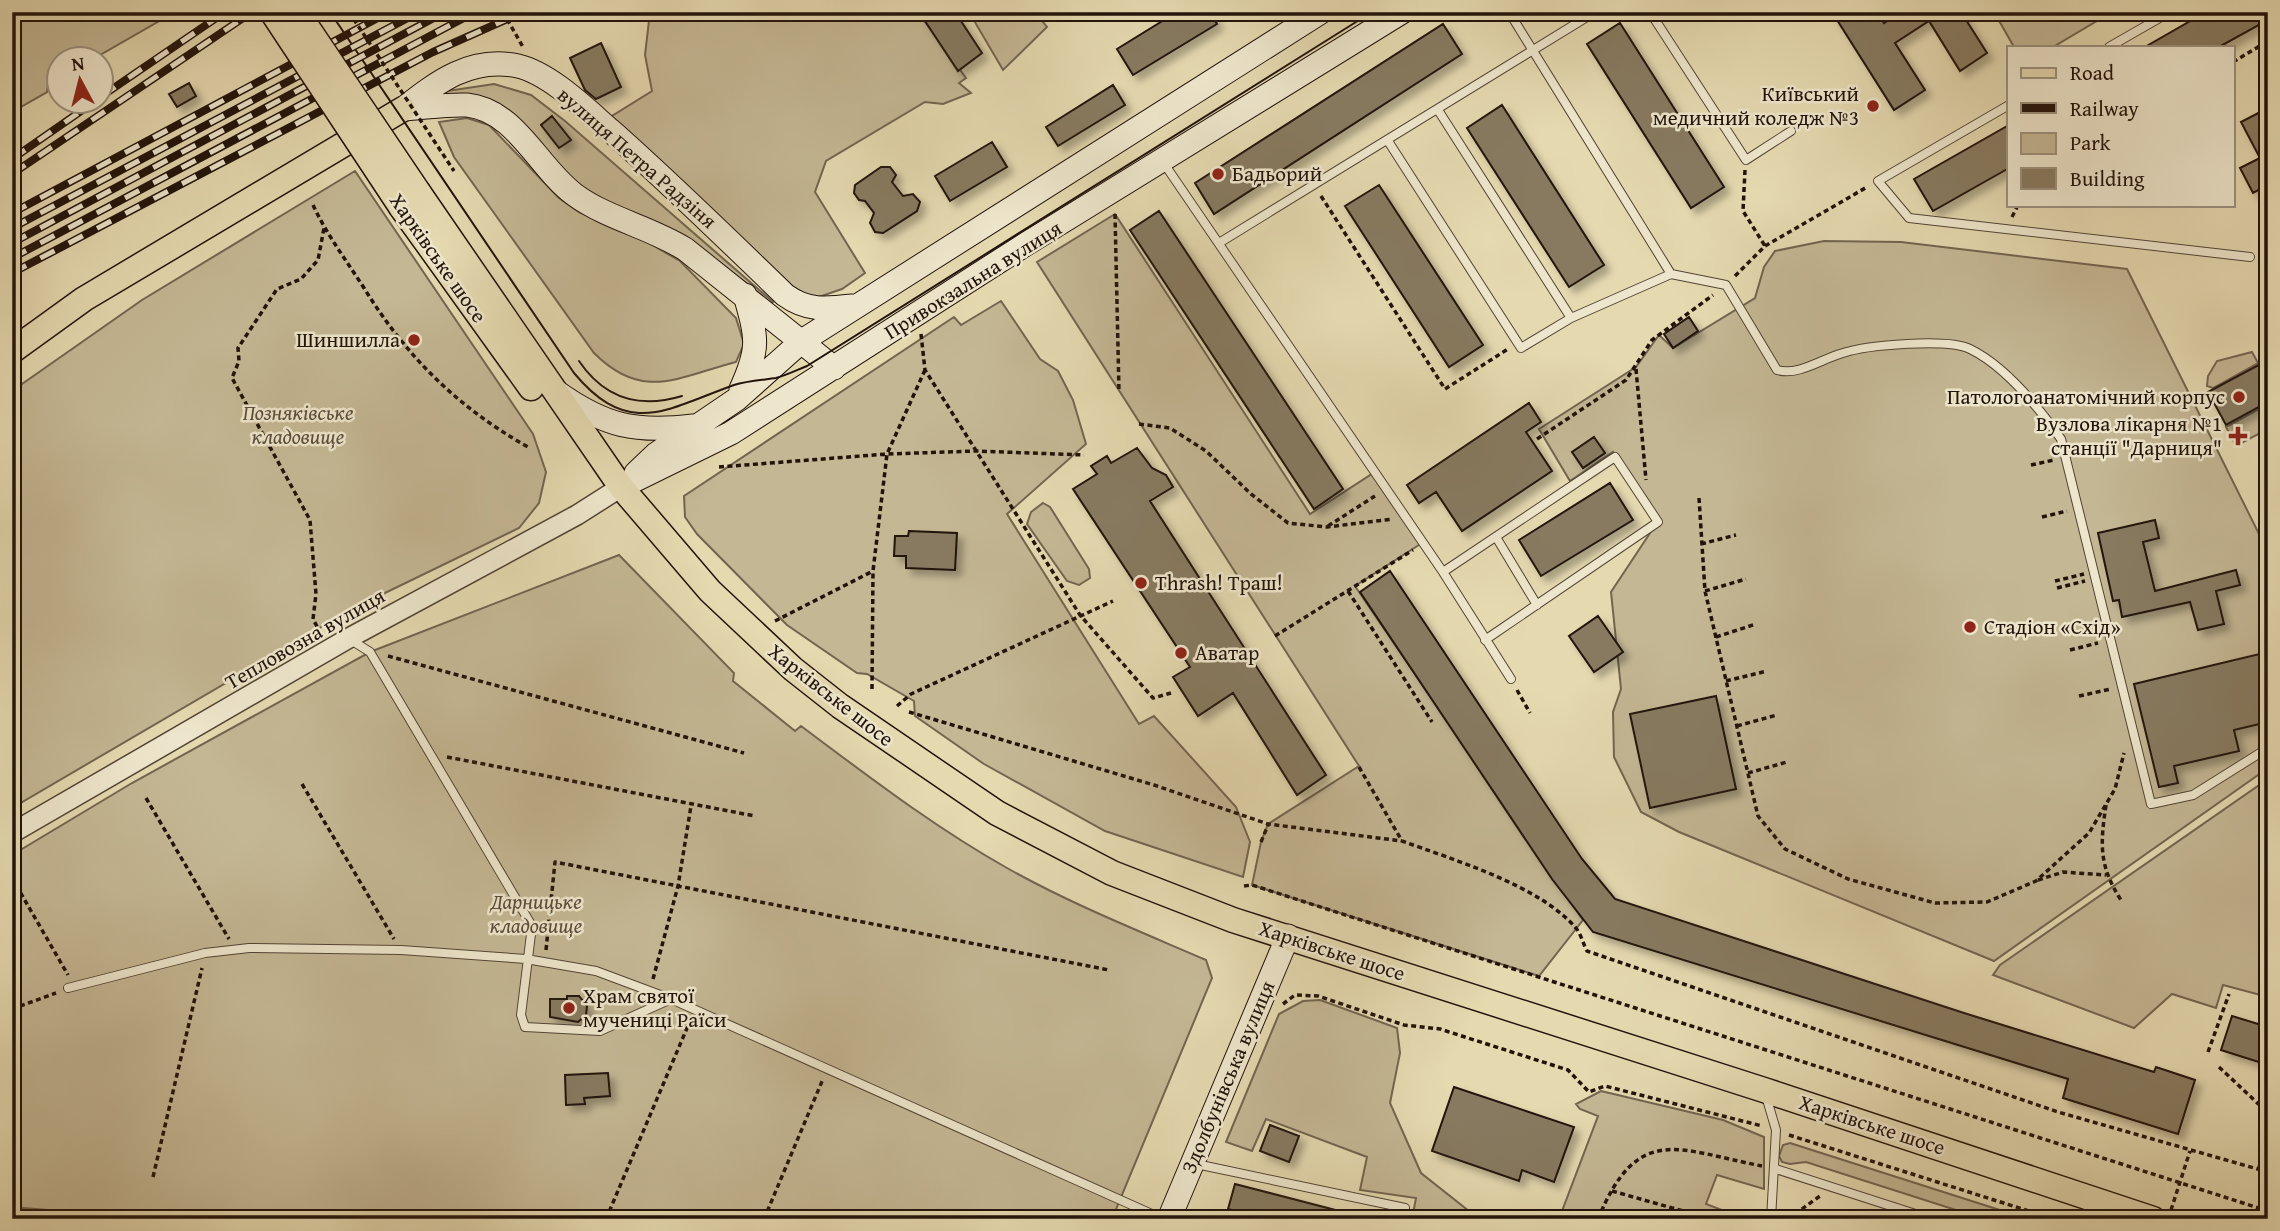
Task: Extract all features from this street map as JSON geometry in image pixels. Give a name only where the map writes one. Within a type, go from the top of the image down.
[{"type":"main road","name":"Харківське шосе","points":[[272,12],[621,487],[701,581],[750,631],[840,706],[942,778],[1053,844],[1112,873],[1205,910],[2153,1219]]},
{"type":"main road","name":"Харківське шосе","points":[[297,12],[410,200],[591,471],[621,487]]},
{"type":"main road","name":"Привокзальна вулиця","points":[[621,487],[656,454],[737,399],[802,341],[1321,12]]},
{"type":"main road","name":"Привокзальна вулиця","points":[[621,487],[731,433],[1026,244],[1163,162],[1402,12]]},
{"type":"main road","name":"вулиця Петра Радзіня","points":[[12,351],[84,299],[403,109],[439,81],[471,66],[519,66],[564,90],[664,178],[785,295],[802,307],[824,310],[858,306]]},
{"type":"main road","name":"вулиця Петра Радзіня","points":[[403,109],[463,105],[496,113],[552,175],[576,195],[607,213],[667,238],[745,295],[834,368]]},
{"type":"main road","points":[[737,399],[756,356],[754,330],[745,295]]},
{"type":"main road","name":"Привокзальна вулиця","points":[[551,389],[587,413],[616,425],[651,430],[696,426]]},
{"type":"main road","name":"Здолбунівська вулиця","points":[[1169,1219],[1288,936]]},
{"type":"street","name":"Тепловозна вулиця","points":[[12,833],[349,638],[577,515],[621,487]]},
{"type":"lane","points":[[1509,12],[1671,274]]},
{"type":"lane","points":[[1219,243],[1595,12]]},
{"type":"lane","points":[[1650,12],[1746,160],[1791,131]]},
{"type":"lane","points":[[2111,46],[2170,12]]},
{"type":"lane","points":[[2007,106],[1878,181],[1909,218],[2250,257]]},
{"type":"lane","points":[[1438,110],[1570,318]]},
{"type":"lane","points":[[1388,141],[1521,348],[1570,318],[1671,274],[1726,285],[1777,370],[1789,374],[1845,352],[1909,343],[1969,348],[2018,386],[2061,439],[2151,803],[2193,795],[2268,748]]},
{"type":"lane","points":[[1163,162],[1443,572],[1511,679]]},
{"type":"lane","points":[[1443,572],[1615,457],[1658,522],[1485,639]]},
{"type":"lane","points":[[1496,537],[1536,604]]},
{"type":"lane","points":[[349,638],[370,652],[532,926],[521,1015],[524,1027],[600,1031],[671,999]]},
{"type":"lane","points":[[71,987],[205,953],[235,949],[401,950],[526,959],[596,971],[694,1009],[1163,1219]]},
{"type":"lane","points":[[1764,1090],[1776,1130],[1776,1169],[1771,1219]]},
{"type":"lane","points":[[1193,1163],[1405,1208]]},
{"type":"lane","points":[[1776,1169],[1931,1219]]},
{"type":"path","points":[[349,12],[454,171]]},
{"type":"path","points":[[503,12],[513,29]]},
{"type":"path","points":[[2234,61],[2268,41]]},
{"type":"path","points":[[1746,160],[1743,211],[1765,246]]},
{"type":"path","points":[[1537,439],[1626,380],[1652,340],[1726,285],[1765,246],[1878,181]]},
{"type":"path","points":[[1314,186],[1445,389],[1518,343]]},
{"type":"path","points":[[313,205],[324,228],[374,308],[413,358],[489,425],[527,447]]},
{"type":"path","points":[[1115,214],[1119,392]]},
{"type":"path","points":[[322,636],[313,619],[316,594],[310,520],[232,377],[239,361],[238,348],[276,289],[301,279],[318,260],[324,228]]},
{"type":"path","points":[[921,332],[925,370],[1080,615],[1153,698],[1171,693]]},
{"type":"path","points":[[1636,367],[1648,507]]},
{"type":"path","points":[[872,689],[873,571],[887,454],[925,370]]},
{"type":"path","points":[[1139,424],[1170,428],[1206,451],[1251,494],[1288,523],[1326,527],[1406,518]]},
{"type":"path","points":[[2031,466],[2059,459],[2061,439]]},
{"type":"path","points":[[719,467],[887,454],[976,451],[1084,455]]},
{"type":"path","points":[[1326,527],[1387,489]]},
{"type":"path","points":[[1699,498],[1705,591],[1758,816],[1785,849],[1848,878],[1935,903],[1987,902],[2063,872],[2105,875]]},
{"type":"path","points":[[2042,517],[2071,510]]},
{"type":"path","points":[[1701,544],[1736,535]]},
{"type":"path","points":[[1275,636],[1422,543]]},
{"type":"path","points":[[775,621],[873,571]]},
{"type":"path","points":[[2055,581],[2087,573],[2088,580],[2057,588]]},
{"type":"path","points":[[1705,591],[1746,579]]},
{"type":"path","points":[[1348,590],[1432,722]]},
{"type":"path","points":[[897,706],[911,694],[1113,601]]},
{"type":"path","points":[[1716,636],[1756,624]]},
{"type":"path","points":[[2070,650],[2103,642]]},
{"type":"path","points":[[375,660],[386,656],[744,753]]},
{"type":"path","points":[[1726,681],[1767,671]]},
{"type":"path","points":[[2112,677],[2117,699]]},
{"type":"path","points":[[1511,679],[1530,713]]},
{"type":"path","points":[[2079,696],[2114,688]]},
{"type":"path","points":[[909,712],[1154,785],[1268,824],[1402,841],[1483,870],[1545,903],[1577,928],[1587,951],[2058,1112],[2268,1172]]},
{"type":"path","points":[[1737,726],[1777,715]]},
{"type":"path","points":[[2036,881],[2089,833],[2115,789],[2124,750]]},
{"type":"path","points":[[431,754],[754,816]]},
{"type":"path","points":[[1748,773],[1787,762]]},
{"type":"path","points":[[1359,767],[1402,841]]},
{"type":"path","points":[[302,784],[401,950]]},
{"type":"path","points":[[146,798],[235,949]]},
{"type":"path","points":[[2106,803],[2101,835],[2105,875],[2121,900]]},
{"type":"path","points":[[650,991],[678,886],[691,806]]},
{"type":"path","points":[[1261,842],[1268,824]]},
{"type":"path","points":[[545,962],[555,862],[1109,970]]},
{"type":"path","points":[[12,878],[71,987],[12,1009]]},
{"type":"path","points":[[1244,886],[1252,884],[2268,1211]]},
{"type":"path","points":[[153,1177],[205,953]]},
{"type":"path","points":[[2208,1052],[2229,994]]},
{"type":"path","points":[[1295,995],[1318,996],[1404,1026],[1440,1029],[1568,1070],[1589,1092],[1605,1086],[1776,1130],[2054,1219]]},
{"type":"path","points":[[606,1219],[694,1009]]},
{"type":"path","points":[[2219,1068],[2268,1114]]},
{"type":"path","points":[[764,1219],[827,1069]]},
{"type":"path","points":[[2258,1170],[2268,1142]]},
{"type":"path","points":[[1598,1219],[1612,1191],[1636,1158],[1652,1150],[1673,1149],[1776,1169]]},
{"type":"path","points":[[2169,1219],[2190,1150]]},
{"type":"path","points":[[1788,1219],[1833,1187]]},
{"type":"path","points":[[1612,1191],[1683,1211],[1681,1219]]},
{"type":"green space","points":[[12,12],[175,12],[116,46],[46,46],[46,93],[12,112]]},
{"type":"green space","points":[[650,12],[918,12],[966,78],[959,83],[971,93],[943,104],[925,102],[826,161],[815,192],[865,273],[842,289],[813,299],[786,282],[604,121],[652,91],[645,55]]},
{"type":"green space","points":[[969,12],[1035,12],[1047,27],[1003,70]]},
{"type":"green space","points":[[1994,12],[2112,12],[2055,46],[2013,46]]},
{"type":"green space","points":[[494,84],[531,95],[565,121],[773,302],[767,308],[595,202],[531,141],[440,98],[440,92]]},
{"type":"green space","points":[[467,118],[489,125],[559,198],[579,212],[635,235],[680,261],[736,318],[744,344],[736,362],[679,379],[645,381],[629,377],[612,368],[594,353],[454,157],[439,122]]},
{"type":"green space","name":"Позняківське кладовище","points":[[355,171],[533,434],[546,472],[539,503],[519,528],[354,608],[12,808],[12,391],[142,300]]},
{"type":"green space","points":[[1115,214],[1310,514],[1375,472],[1422,543],[1355,586],[1583,920],[1539,976],[1252,885],[1261,842],[1268,824],[1359,766],[1037,262]]},
{"type":"green space","name":"Стадіон «Схід»","points":[[1824,241],[1901,242],[2127,269],[2268,552],[2268,768],[1994,961],[1679,832],[1641,812],[1614,757],[1613,712],[1621,689],[1611,592],[1658,521],[1613,452],[1570,481],[1539,429],[1636,367],[1659,335],[1673,348],[1755,298],[1764,267],[1775,251]]},
{"type":"green space","points":[[1001,301],[1040,359],[1058,371],[1073,400],[1086,444],[1007,514],[1139,724],[1154,716],[1236,807],[1250,842],[1243,877],[1105,831],[984,764],[915,716],[914,701],[867,674],[857,673],[787,625],[697,534],[685,517],[684,496],[954,317],[961,325]]},
{"type":"green space","points":[[2252,352],[2258,363],[2213,388],[2207,386],[2208,376],[2217,361]]},
{"type":"green space","points":[[2268,404],[2268,429],[2236,446],[2226,427]]},
{"type":"green space","points":[[1043,503],[1050,507],[1089,569],[1090,578],[1079,585],[1067,581],[1027,524],[1031,512]]},
{"type":"green space","name":"Дарницьке кладовище","points":[[619,555],[734,673],[733,681],[795,731],[801,726],[927,818],[1007,868],[1080,905],[1206,960],[1212,978],[1112,1219],[155,1219],[12,1207],[12,855],[132,783],[370,652]]},
{"type":"green space","points":[[2268,779],[2268,997],[2223,985],[2216,1008],[2172,994],[2134,1028],[1993,975],[2000,965]]},
{"type":"green space","points":[[1320,1000],[1397,1028],[1400,1053],[1390,1103],[1421,1173],[1479,1219],[1412,1219],[1416,1198],[1360,1190],[1367,1157],[1266,1119],[1252,1151],[1226,1142],[1279,1014],[1303,1001]]},
{"type":"green space","points":[[1601,1091],[1723,1120],[1764,1137],[1764,1189],[1717,1175],[1706,1204],[1732,1214],[1731,1219],[1559,1219],[1598,1116],[1580,1109],[1576,1104]]},
{"type":"green space","points":[[1790,1143],[2028,1219],[1984,1219],[1806,1162],[1782,1162],[1779,1156],[1783,1145]]},
{"type":"building","points":[[919,12],[955,12],[982,53],[958,71]]},
{"type":"building","points":[[1177,12],[1210,12],[1217,24],[1133,75],[1117,49]]},
{"type":"building","points":[[1832,12],[1877,12],[1884,23],[1901,12],[1961,12],[1987,53],[1960,71],[1929,21],[1895,43],[1925,90],[1894,110]]},
{"type":"building","points":[[2206,12],[2268,12],[2268,20],[2221,46],[2147,46]]},
{"type":"building","points":[[1620,23],[1724,187],[1691,208],[1587,44]]},
{"type":"building","points":[[1443,24],[1462,54],[1214,214],[1195,183]]},
{"type":"building","points":[[601,43],[621,87],[596,99],[585,90],[570,58]]},
{"type":"building","points":[[189,83],[196,96],[177,107],[169,94]]},
{"type":"building","points":[[1113,85],[1125,105],[1058,146],[1046,127]]},
{"type":"building","points":[[1502,105],[1604,265],[1569,287],[1467,128]]},
{"type":"building","points":[[2268,108],[2268,185],[2253,193],[2240,168],[2260,158],[2241,122]]},
{"type":"building","points":[[552,116],[571,140],[559,148],[541,125]]},
{"type":"building","points":[[2007,126],[2007,169],[1933,211],[1914,179]]},
{"type":"building","points":[[992,142],[1007,167],[950,201],[935,176]]},
{"type":"building","points":[[881,167],[890,167],[896,175],[892,182],[903,196],[913,194],[920,202],[917,211],[883,233],[875,232],[870,223],[874,213],[865,201],[859,200],[854,193],[855,185]]},
{"type":"building","points":[[1379,185],[1483,345],[1449,367],[1345,206]]},
{"type":"building","points":[[1159,211],[1343,489],[1314,509],[1130,230]]},
{"type":"building","points":[[1689,317],[1698,331],[1673,348],[1664,334]]},
{"type":"building","name":"Патологоанатомічний корпус","points":[[2268,360],[2268,402],[2226,425],[2208,392]]},
{"type":"building","points":[[1529,403],[1541,422],[1526,432],[1552,471],[1462,531],[1436,492],[1419,503],[1407,485]]},
{"type":"building","points":[[1594,437],[1605,453],[1583,468],[1572,452]]},
{"type":"building","points":[[1137,448],[1152,468],[1166,475],[1173,487],[1150,501],[1326,775],[1297,795],[1233,693],[1198,716],[1173,677],[1190,667],[1073,489],[1097,474],[1091,466],[1107,456],[1111,463]]},
{"type":"building","points":[[1610,483],[1633,520],[1541,576],[1519,540]]},
{"type":"building","points":[[2155,520],[2159,538],[2143,542],[2155,591],[2236,570],[2240,585],[2216,591],[2224,624],[2198,630],[2190,602],[2122,617],[2119,600],[2113,601],[2098,533]]},
{"type":"building","points":[[909,531],[957,533],[955,570],[906,568],[906,556],[894,556],[895,536],[908,536]]},
{"type":"building","points":[[1390,571],[1582,859],[1615,899],[1964,1013],[2154,1072],[2156,1067],[2195,1080],[2178,1134],[2063,1098],[2068,1079],[1593,932],[1552,879],[1360,592]]},
{"type":"building","points":[[1598,616],[1623,652],[1594,672],[1569,636]]},
{"type":"building","points":[[2268,652],[2268,722],[2234,730],[2239,751],[2174,766],[2178,783],[2159,787],[2134,684]]},
{"type":"building","points":[[1716,696],[1736,789],[1650,808],[1630,714]]},
{"type":"building","name":"Храм святої мучениці Раїси","points":[[567,996],[579,996],[587,1006],[586,1015],[578,1022],[550,1017],[550,999],[567,999]]},
{"type":"building","points":[[2232,1016],[2268,1027],[2268,1065],[2221,1050]]},
{"type":"building","points":[[608,1073],[610,1096],[584,1098],[585,1104],[566,1105],[565,1075]]},
{"type":"building","points":[[1454,1087],[1574,1127],[1554,1182],[1522,1170],[1519,1181],[1432,1151]]},
{"type":"building","points":[[1270,1125],[1299,1136],[1289,1162],[1260,1151]]},
{"type":"building","points":[[1235,1184],[1351,1214],[1351,1219],[1264,1219],[1228,1209]]},
{"type":"tram line","points":[[330,12],[574,373],[594,393],[613,406],[631,412],[650,413],[688,403],[739,384],[776,378],[807,366],[1372,12]]},
{"type":"tram line","points":[[579,361],[600,384],[624,397],[651,401],[682,396]]},
{"type":"railway","points":[[116,86],[225,12]]},
{"type":"railway","points":[[12,174],[252,12]]},
{"type":"railway","points":[[12,213],[389,12]]},
{"type":"railway","points":[[12,228],[419,12]]},
{"type":"railway","points":[[12,243],[445,12]]},
{"type":"railway","points":[[12,258],[475,12]]},
{"type":"railway","points":[[12,273],[433,52],[523,12]]},
{"type":"railway","points":[[12,159],[74,116]]},
{"type":"place","name":"Київський медичний коледж №3","points":[[1873,106]]},
{"type":"place","name":"Бадьорий","points":[[1218,174]]},
{"type":"place","name":"Шиншилла","points":[[414,340]]},
{"type":"place","name":"Патологоанатомічний корпус","points":[[2239,397]]},
{"type":"place","name":"Вузлова лікарня №1 станції \"Дарниця\"","points":[[2238,436]]},
{"type":"place","name":"Thrash! Траш!","points":[[1141,583]]},
{"type":"place","name":"Стадіон «Схід»","points":[[1970,627]]},
{"type":"place","name":"Аватар","points":[[1181,653]]},
{"type":"place","name":"Храм святої мучениці Раїси","points":[[569,1008]]}]
